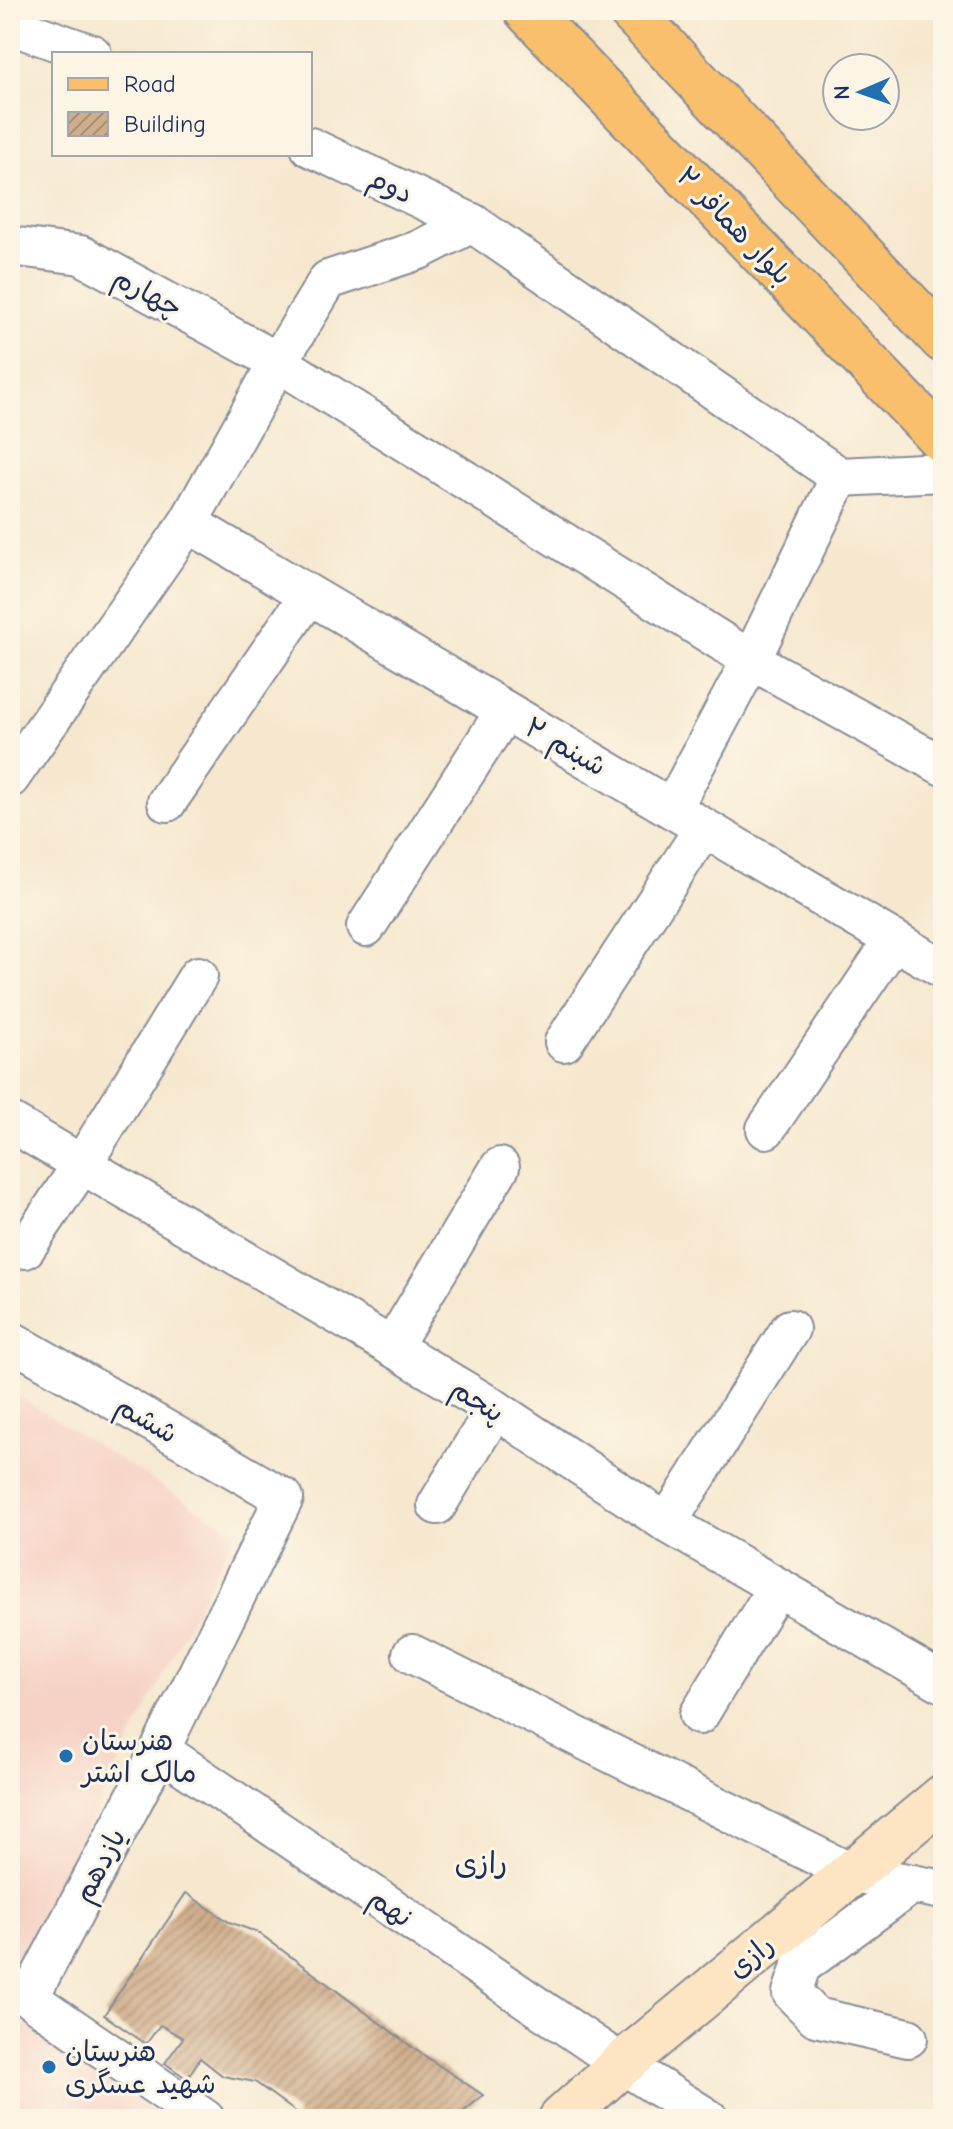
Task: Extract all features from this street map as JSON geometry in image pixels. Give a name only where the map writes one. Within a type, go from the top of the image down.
[{"type":"main road","name":"بلوار همافر ۲","points":[[526,10],[943,441]]},
{"type":"main road","points":[[630,10],[943,340]]},
{"type":"street","points":[[10,25],[86,52]]},
{"type":"street","name":"دوم","points":[[312,148],[472,223],[840,477]]},
{"type":"street","points":[[10,778],[188,523],[328,280],[419,250],[472,223]]},
{"type":"street","name":"چهارم","points":[[10,246],[81,255],[278,362],[751,660],[943,766]]},
{"type":"street","points":[[672,809],[751,660],[840,477],[943,472]]},
{"type":"street","name":"شبنم ۲","points":[[188,523],[943,969]]},
{"type":"street","points":[[167,802],[309,595]]},
{"type":"street","points":[[366,927],[505,711]]},
{"type":"street","points":[[564,1042],[704,828]]},
{"type":"street","points":[[766,1129],[894,940]]},
{"type":"street","points":[[25,1249],[83,1163],[198,976]]},
{"type":"street","name":"پنجم","points":[[10,1122],[495,1409],[667,1523],[943,1683]]},
{"type":"street","points":[[392,1347],[500,1167]]},
{"type":"street","points":[[667,1523],[790,1329]]},
{"type":"street","name":"ششم","points":[[10,1340],[284,1498]]},
{"type":"street","points":[[437,1505],[495,1409]]},
{"type":"street","name":"یازدهم","points":[[205,2119],[29,1998],[160,1750],[284,1498]]},
{"type":"street","points":[[699,1715],[777,1587]]},
{"type":"street","points":[[412,1654],[849,1872],[927,1887]]},
{"type":"street","name":"نهم","points":[[160,1750],[622,2064],[709,2119]]},
{"type":"street","name":"رازی","points":[[561,2119],[849,1872],[943,1797]]},
{"type":"street","points":[[908,2038],[816,2017],[792,1993],[801,1966],[927,1887]]},
{"type":"shaded area","name":"هنرستان مالک اشتر","points":[[10,1391],[235,1532],[10,1980]]},
{"type":"shaded area","name":"هنرستان شهید عسگری","points":[[10,2015],[165,2119],[10,2119]]},
{"type":"building","points":[[186,1893],[229,1922],[259,1933],[416,2050],[483,2095],[455,2119],[297,2119],[297,2113],[255,2082],[223,2076],[200,2058],[187,2079],[165,2063],[183,2038],[160,2025],[146,2044],[104,2015]]},
{"type":"place","name":"هنرستان مالک اشتر","points":[[66,1756]]},
{"type":"place","name":"هنرستان شهید عسگری","points":[[49,2067]]},
{"type":"district","name":"رازی","points":[[481,1863]]}]
